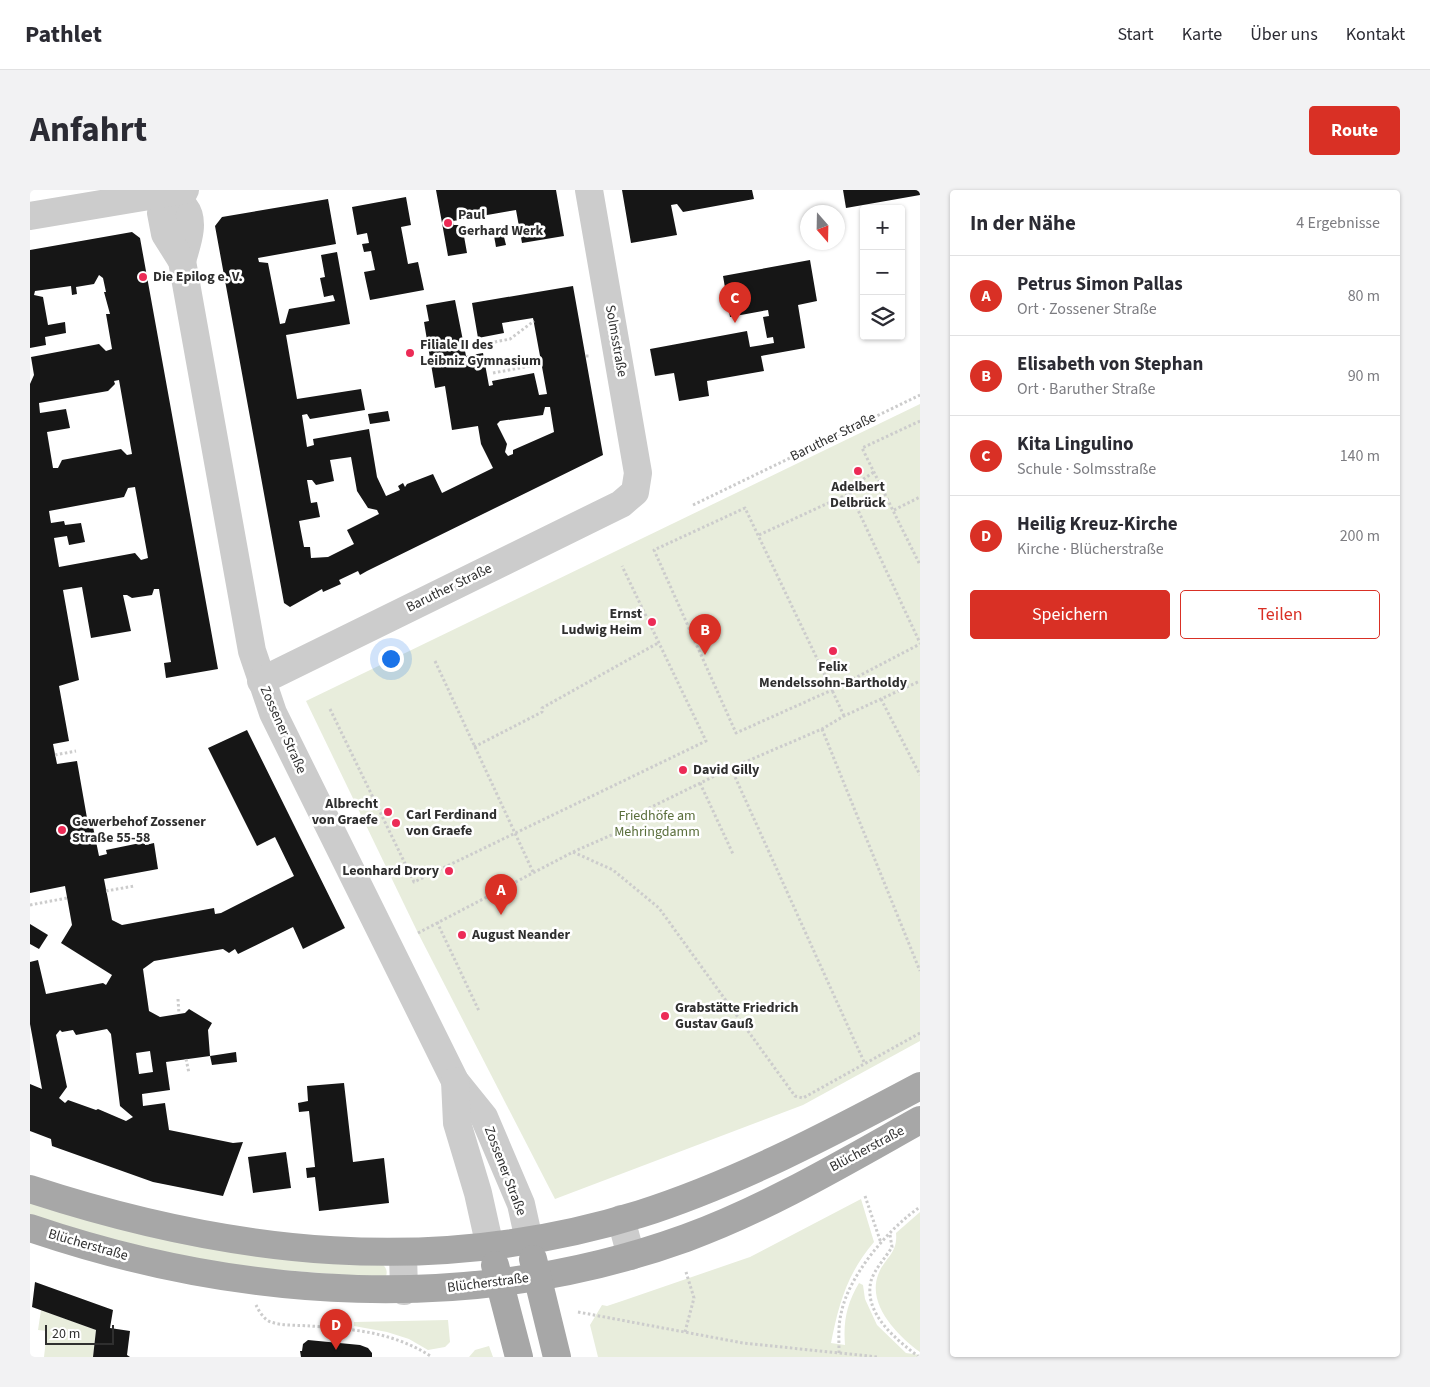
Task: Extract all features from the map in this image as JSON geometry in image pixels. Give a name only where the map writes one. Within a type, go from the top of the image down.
[{"type":"main road","points":[[30,1189],[140,1222],[207,1236],[306,1249],[403,1253],[490,1247],[620,1219],[664,1205],[758,1166],[920,1086]]},
{"type":"main road","name":"Blücherstraße","points":[[30,1228],[121,1255],[239,1279],[321,1288],[404,1291],[500,1283],[565,1273],[630,1256],[687,1238],[747,1212],[920,1120]]},
{"type":"main road","name":"Zossener Straße","points":[[529,1240],[557,1357]]},
{"type":"main road","name":"Zossener Straße","points":[[490,1247],[519,1357]]},
{"type":"street","name":"Solmsstraße","points":[[589,190],[638,472],[635,492]]},
{"type":"street","points":[[30,216],[175,191]]},
{"type":"street","name":"Zossener Straße","points":[[175,191],[186,209],[190,230],[182,261],[252,650],[261,681],[272,713],[455,1081],[484,1116],[520,1204],[529,1240]]},
{"type":"street","name":"Baruther Straße","points":[[261,681],[622,504],[635,492]]},
{"type":"street","name":"Zossener Straße","points":[[455,1081],[457,1123],[478,1193],[490,1247]]},
{"type":"street","points":[[620,1219],[630,1256]]},
{"type":"street","points":[[403,1253],[404,1291]]},
{"type":"path","points":[[480,345],[510,339],[534,321]]},
{"type":"path","points":[[586,356],[591,356]]},
{"type":"path","points":[[493,373],[541,364]]},
{"type":"path","name":"Baruther Straße","points":[[693,505],[920,395]]},
{"type":"path","points":[[920,421],[862,448],[920,564]]},
{"type":"path","points":[[759,535],[850,493],[853,486],[874,472]]},
{"type":"path","points":[[844,716],[832,690],[759,535],[746,508],[654,550],[736,733],[832,690],[920,644],[850,493]]},
{"type":"path","points":[[894,510],[920,497]]},
{"type":"path","points":[[330,709],[414,882],[706,741],[622,566]]},
{"type":"path","points":[[474,747],[542,712],[542,708],[658,643]]},
{"type":"path","points":[[434,661],[534,874]]},
{"type":"path","points":[[418,933],[573,852],[632,826],[628,818],[731,768],[822,729],[844,716],[920,681]]},
{"type":"path","points":[[881,699],[920,774]]},
{"type":"path","points":[[822,729],[920,971]]},
{"type":"path","points":[[55,755],[76,751]]},
{"type":"path","points":[[731,768],[864,1064]]},
{"type":"path","points":[[700,783],[733,854]]},
{"type":"path","points":[[573,852],[614,870],[659,908],[794,1096],[803,1098],[920,1033]]},
{"type":"path","points":[[106,891],[134,886]]},
{"type":"path","points":[[30,905],[67,898]]},
{"type":"path","points":[[437,922],[479,1011]]},
{"type":"path","points":[[178,999],[180,1014]]},
{"type":"path","points":[[186,1059],[189,1073]]},
{"type":"path","points":[[865,1196],[881,1244]]},
{"type":"path","points":[[838,1353],[840,1314],[856,1277],[890,1234],[920,1207]]},
{"type":"path","points":[[890,1234],[892,1248],[871,1280],[870,1295],[882,1324],[919,1357]]},
{"type":"path","points":[[685,1332],[694,1298],[686,1272]]},
{"type":"path","points":[[239,1279],[261,1314],[272,1323],[352,1328],[376,1333],[401,1340],[432,1357]]},
{"type":"path","points":[[578,1312],[744,1343],[878,1357]]},
{"type":"green space","name":"Friedhöfe am Mehringdamm","points":[[920,404],[920,1041],[803,1105],[555,1199],[418,933],[306,701]]},
{"type":"green space","points":[[30,1199],[382,1264],[386,1269],[386,1274],[385,1278],[203,1264],[30,1218]]},
{"type":"green space","points":[[861,1199],[874,1242],[857,1266],[845,1290],[831,1343],[845,1345],[847,1312],[851,1298],[859,1283],[863,1285],[865,1299],[877,1325],[906,1353],[920,1355],[920,1357],[598,1357],[590,1325],[602,1305],[607,1306],[750,1257]]},
{"type":"green space","points":[[920,1212],[920,1352],[894,1329],[887,1319],[877,1297],[876,1286],[878,1275],[895,1246],[896,1233]]},
{"type":"green space","points":[[41,1310],[96,1330],[93,1357],[44,1357],[47,1331],[38,1330]]},
{"type":"green space","points":[[448,1320],[450,1342],[445,1347],[428,1350],[409,1339],[387,1332],[354,1326],[354,1322]]},
{"type":"green space","points":[[489,1346],[493,1357],[469,1357],[475,1350]]},
{"type":"building","points":[[436,190],[556,190],[564,236],[522,243],[516,210],[510,211],[453,221],[454,225],[462,225],[467,253],[448,256]]},
{"type":"building","points":[[622,190],[752,190],[754,199],[683,212],[677,204],[671,205],[677,235],[631,243]]},
{"type":"building","points":[[843,190],[920,190],[920,195],[846,208]]},
{"type":"building","points":[[406,197],[411,225],[401,227],[408,264],[418,262],[424,290],[370,300],[364,272],[375,270],[371,251],[364,252],[362,244],[369,243],[367,233],[357,235],[352,207]]},
{"type":"building","points":[[328,199],[336,244],[258,258],[259,262],[268,263],[280,324],[285,323],[289,309],[335,301],[333,295],[324,297],[320,278],[325,277],[321,255],[337,252],[350,324],[286,335],[297,399],[361,389],[365,410],[310,419],[307,414],[302,415],[307,447],[314,445],[313,439],[369,429],[377,477],[386,496],[400,490],[398,486],[403,483],[405,487],[407,484],[433,474],[442,493],[493,468],[481,444],[478,426],[452,430],[445,386],[435,388],[424,322],[429,321],[426,305],[455,300],[466,356],[483,353],[489,386],[493,385],[492,381],[534,373],[539,395],[547,394],[533,318],[502,323],[504,333],[478,338],[472,303],[573,286],[603,455],[360,575],[358,571],[339,580],[341,584],[323,592],[322,589],[290,607],[284,603],[215,226],[222,217]],"holes":[[[545,407],[550,407],[554,432],[513,450],[513,454],[508,456],[505,452],[507,444],[497,424],[500,421],[543,415]],[[351,457],[357,491],[368,508],[377,510],[379,514],[347,530],[354,544],[328,557],[311,558],[310,547],[304,547],[299,521],[320,517],[317,502],[311,503],[307,480],[312,480],[316,485],[334,481],[330,460]]]},
{"type":"building","points":[[502,229],[506,245],[496,247],[493,230]]},
{"type":"building","points":[[132,232],[140,238],[218,669],[166,678],[164,663],[171,662],[159,589],[154,589],[152,595],[132,598],[123,595],[131,631],[91,638],[82,587],[63,590],[79,680],[59,686],[69,741],[53,744],[57,764],[77,761],[87,818],[91,817],[99,856],[107,854],[106,850],[145,842],[145,845],[154,843],[158,869],[104,879],[112,920],[122,925],[214,908],[215,914],[221,913],[294,876],[275,837],[257,846],[208,748],[247,730],[345,928],[303,949],[293,927],[238,954],[235,949],[229,953],[223,949],[154,961],[143,969],[149,1011],[160,1017],[185,1013],[189,1009],[212,1023],[208,1030],[210,1056],[166,1062],[170,1090],[142,1094],[143,1106],[165,1103],[169,1130],[233,1143],[243,1142],[223,1196],[153,1182],[52,1146],[51,1139],[30,1131],[30,1084],[42,1089],[30,1024],[30,962],[38,960],[46,994],[103,983],[106,985],[112,975],[61,943],[72,925],[65,886],[30,893],[30,384],[34,375],[31,357],[99,344],[106,351],[112,349],[106,314],[110,314],[104,292],[106,292],[103,278],[99,275],[94,284],[76,287],[77,294],[72,295],[71,286],[35,291],[34,295],[43,297],[48,325],[65,322],[66,333],[45,337],[46,345],[30,348],[30,250]],"holes":[[[119,380],[132,454],[127,455],[121,449],[62,460],[58,468],[53,468],[47,432],[70,428],[66,409],[40,413],[39,403],[108,391],[115,384],[114,381]],[[135,487],[148,558],[141,560],[135,553],[59,567],[54,538],[67,536],[69,545],[85,542],[81,523],[65,525],[64,521],[51,523],[49,511],[124,497],[128,488]],[[107,1029],[111,1034],[120,1106],[133,1117],[126,1121],[98,1109],[96,1110],[68,1100],[65,1103],[59,1098],[67,1087],[56,1035],[60,1030],[62,1032],[73,1030],[76,1035]],[[150,1051],[153,1072],[139,1074],[136,1053]]]},
{"type":"building","points":[[810,260],[817,301],[798,305],[805,348],[761,356],[764,371],[707,381],[709,396],[679,401],[674,373],[655,376],[650,349],[747,331],[750,347],[774,343],[773,337],[767,338],[763,317],[769,316],[768,310],[730,317],[723,276]]},
{"type":"building","points":[[388,411],[390,421],[370,424],[368,414]]},
{"type":"building","points":[[30,924],[48,935],[39,949],[30,944]]},
{"type":"building","points":[[236,1052],[237,1062],[212,1065],[210,1056]]},
{"type":"building","points":[[344,1083],[353,1162],[384,1158],[389,1203],[319,1211],[315,1177],[307,1178],[306,1168],[315,1167],[309,1111],[299,1112],[298,1103],[308,1101],[307,1086]]},
{"type":"building","points":[[286,1152],[291,1188],[253,1193],[248,1157]]},
{"type":"building","points":[[35,1282],[113,1310],[110,1328],[130,1331],[127,1355],[130,1357],[93,1357],[96,1330],[32,1307]]},
{"type":"building","points":[[308,1340],[360,1345],[368,1348],[372,1353],[372,1357],[301,1357],[300,1351],[302,1351],[303,1344]]},
{"type":"place","name":"Paul Gerhard Werk","points":[[448,223]]},
{"type":"place","name":"Die Epilog e. V.","points":[[143,277]]},
{"type":"place","name":"Kita Lingulino","points":[[735,323]]},
{"type":"place","name":"Filiale II des Leibniz Gymnasium","points":[[410,353]]},
{"type":"place","name":"Adelbert Delbrück","points":[[858,471]]},
{"type":"place","name":"Ernst Ludwig Heim","points":[[652,622]]},
{"type":"place","name":"Felix Mendelssohn-Bartholdy","points":[[833,651]]},
{"type":"place","name":"Elisabeth von Stephan","points":[[705,655]]},
{"type":"place","name":"David Gilly","points":[[683,770]]},
{"type":"place","name":"Albrecht von Graefe","points":[[388,812]]},
{"type":"place","name":"Carl Ferdinand von Graefe","points":[[396,823]]},
{"type":"place","name":"Gewerbehof Zossener Straße 55-58","points":[[62,830]]},
{"type":"place","name":"Leonhard Drory","points":[[449,871]]},
{"type":"place","name":"Petrus Simon Pallas","points":[[501,915]]},
{"type":"place","name":"August Neander","points":[[462,935]]},
{"type":"place","name":"Grabstätte Friedrich Gustav Gauß","points":[[665,1016]]},
{"type":"place","name":"Heilig Kreuz-Kirche","points":[[336,1350]]}]
